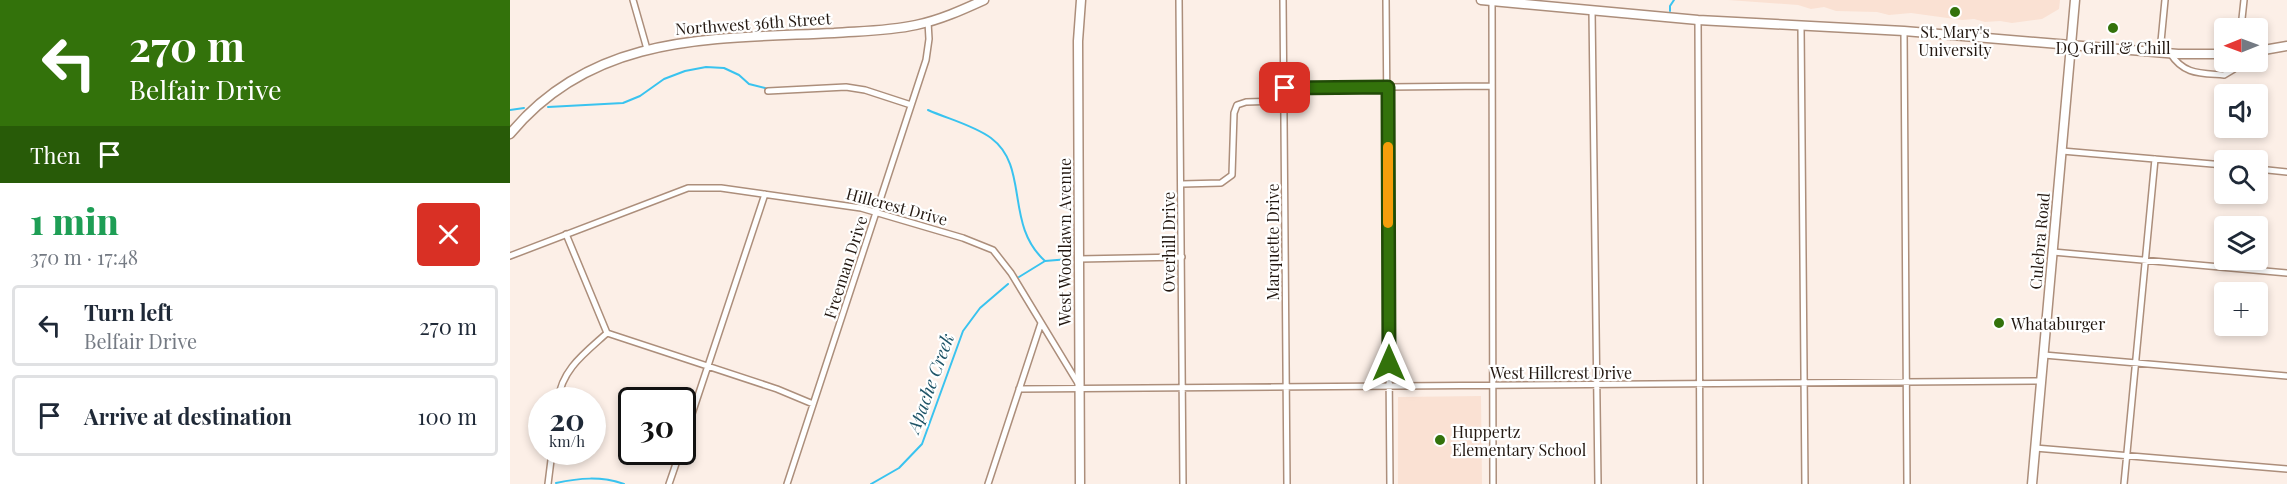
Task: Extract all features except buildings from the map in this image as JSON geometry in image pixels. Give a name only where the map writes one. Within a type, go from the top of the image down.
[{"type":"main road","name":"Northwest 36th Street","points":[[510,134],[519,123],[569,83],[601,65],[646,49],[690,40],[881,30],[928,22],[984,0]]},
{"type":"main road","name":"West Woodlawn Avenue","points":[[1080,484],[1078,41],[1081,0]]},
{"type":"main road","points":[[1481,0],[1698,20],[1904,32],[2170,53],[2214,54]]},
{"type":"main road","name":"Culebra Road","points":[[2032,484],[2075,0]]},
{"type":"main road","points":[[2268,49],[2287,46]]},
{"type":"street","points":[[633,0],[646,49]]},
{"type":"street","name":"Overhill Drive","points":[[1179,0],[1183,484]]},
{"type":"street","name":"Marquette Drive","points":[[1283,0],[1287,484]]},
{"type":"street","points":[[1386,0],[1390,484]]},
{"type":"street","points":[[1487,0],[1491,86],[1493,484]]},
{"type":"street","points":[[2160,52],[2164,0]]},
{"type":"street","points":[[2242,18],[2244,0]]},
{"type":"street","points":[[1592,10],[1598,484]]},
{"type":"street","points":[[1698,20],[1700,484]]},
{"type":"street","name":"Freeman Drive","points":[[787,484],[926,60],[929,39],[928,22]]},
{"type":"street","points":[[1801,27],[1804,484]]},
{"type":"street","points":[[1904,32],[1908,484]]},
{"type":"street","points":[[2170,53],[2177,64],[2186,70],[2224,75],[2229,72]]},
{"type":"street","points":[[1285,88],[1491,86]]},
{"type":"street","points":[[768,91],[846,87],[865,90],[911,105]]},
{"type":"street","points":[[1182,184],[1221,183],[1232,175],[1234,113],[1238,105],[1246,102],[1285,101]]},
{"type":"street","points":[[2062,151],[2214,164]]},
{"type":"street","points":[[2124,484],[2155,159]]},
{"type":"street","points":[[2268,170],[2287,172]]},
{"type":"street","name":"Hillcrest Drive","points":[[510,256],[688,188],[721,188],[877,212],[963,238],[993,250],[1005,264],[1080,387]]},
{"type":"street","points":[[696,404],[765,194]]},
{"type":"street","points":[[566,234],[607,333],[799,397],[813,404]]},
{"type":"street","points":[[2053,252],[2287,273]]},
{"type":"street","points":[[1079,259],[1182,257]]},
{"type":"street","points":[[988,484],[1041,322]]},
{"type":"street","points":[[560,387],[576,361],[607,333]]},
{"type":"street","points":[[2044,354],[2287,376]]},
{"type":"street","name":"West Hillcrest Drive","points":[[1080,387],[1389,387],[2042,381]]},
{"type":"street","points":[[1019,389],[1080,387]]},
{"type":"street","points":[[2035,448],[2287,469]]},
{"type":"street","points":[[548,484],[550,465]]},
{"type":"street","points":[[669,484],[676,465]]},
{"type":"shaded area","name":"St. Mary's University","points":[[1728,0],[2060,0],[2059,9],[2042,19],[2012,23],[1962,20],[1911,13],[1889,15],[1877,12],[1836,11],[1824,7],[1811,9],[1798,5]]},
{"type":"shaded area","name":"Huppertz Elementary School","points":[[1481,396],[1482,484],[1398,484],[1398,397]]},
{"type":"waterway","points":[[1670,11],[1674,0]]},
{"type":"waterway","points":[[548,107],[623,103],[640,96],[664,79],[685,71],[706,67],[724,68],[739,75],[749,84],[765,88]]},
{"type":"waterway","points":[[510,110],[524,108]]},
{"type":"waterway","points":[[928,110],[984,133],[1003,150],[1010,164],[1025,230],[1033,246],[1045,261]]},
{"type":"waterway","name":"Apache Creek","points":[[1019,277],[1045,261],[1069,259]]},
{"type":"waterway","name":"Apache Creek","points":[[871,484],[899,468],[922,444],[963,331],[980,308],[1008,284]]},
{"type":"waterway","name":"Apache Creek","points":[[556,483],[590,479],[624,484]]},
{"type":"slow traffic","points":[[1388,147],[1388,223]]},
{"type":"place","name":"St. Mary's University","points":[[1955,12]]},
{"type":"place","name":"DQ Grill & Chill","points":[[2113,28]]},
{"type":"place","name":"Whataburger","points":[[1999,323]]},
{"type":"place","name":"Huppertz Elementary School","points":[[1440,440]]},
{"type":"route","points":[[1285,88],[1388,87],[1389,363]]}]
